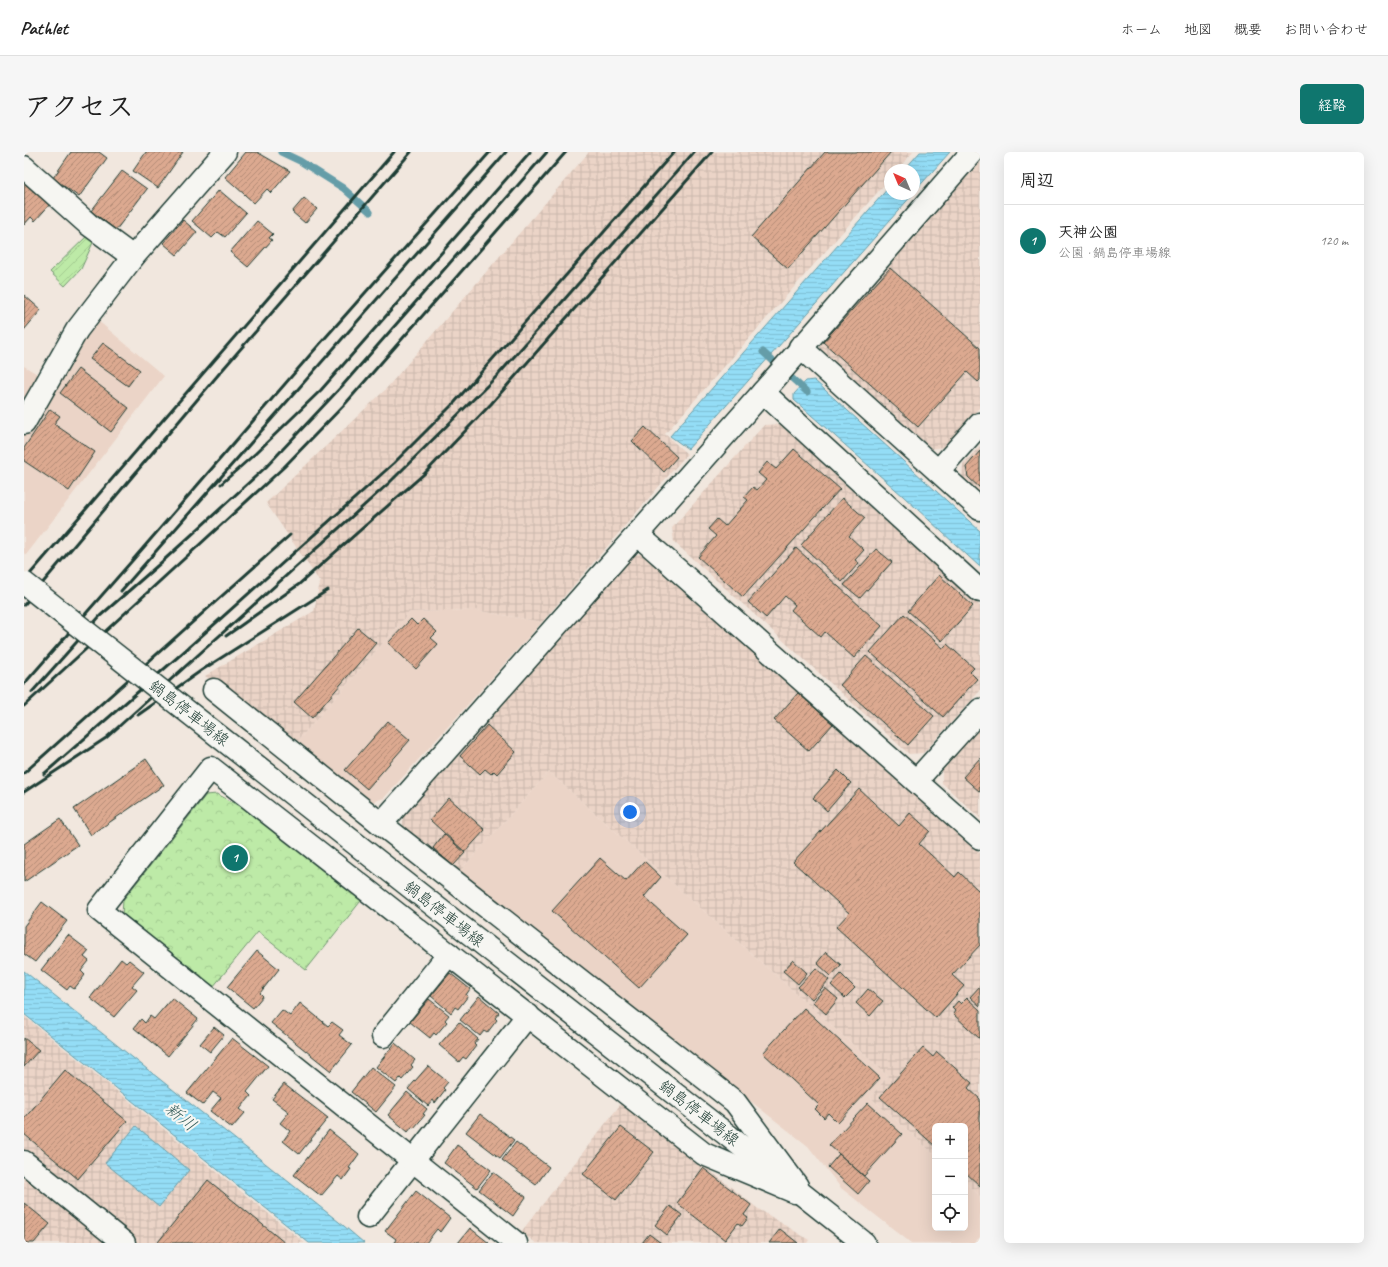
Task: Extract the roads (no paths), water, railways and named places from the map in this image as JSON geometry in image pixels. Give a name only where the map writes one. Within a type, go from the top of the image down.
[{"type":"street","points":[[24,423],[77,330],[133,256],[225,152]]},
{"type":"street","points":[[381,824],[972,152]]},
{"type":"street","points":[[24,167],[88,224],[133,256]]},
{"type":"street","points":[[796,352],[938,471],[980,509]]},
{"type":"street","points":[[766,388],[980,591]]},
{"type":"street","points":[[938,471],[980,424]]},
{"type":"street","points":[[637,534],[980,838]]},
{"type":"street","name":"鍋島停車場線","points":[[24,583],[864,1243]]},
{"type":"street","points":[[214,690],[381,824],[735,1102],[805,1196]]},
{"type":"street","points":[[916,781],[980,710]]},
{"type":"street","points":[[516,1243],[99,910],[211,768],[704,1154],[805,1196]]},
{"type":"street","points":[[383,1036],[449,954]]},
{"type":"street","points":[[368,1217],[528,1016]]},
{"type":"street","points":[[24,1162],[124,1243]]},
{"type":"water","points":[[920,152],[950,152],[920,185],[920,164],[909,164]]},
{"type":"water","points":[[884,193],[884,200],[908,200],[688,449],[670,436]]},
{"type":"water","points":[[814,380],[980,531],[980,567],[903,496],[794,400],[794,394],[806,381]]},
{"type":"water","name":"新川","points":[[24,971],[364,1243],[309,1243],[24,1014]]},
{"type":"water","points":[[136,1126],[189,1170],[159,1207],[105,1163]]},
{"type":"waterway","points":[[281,152],[300,161],[343,188],[370,212]]},
{"type":"waterway","points":[[763,352],[807,392]]},
{"type":"railway","points":[[24,581],[394,152]]},
{"type":"railway","points":[[24,605],[218,375],[411,152]]},
{"type":"railway","points":[[24,684],[310,355],[490,152]]},
{"type":"railway","points":[[121,591],[506,152]]},
{"type":"railway","points":[[221,484],[256,453],[321,390],[530,152]]},
{"type":"railway","points":[[32,692],[100,616],[266,467],[343,385],[547,152]]},
{"type":"railway","points":[[24,706],[284,467],[346,403],[566,152]]},
{"type":"railway","points":[[44,774],[179,656],[394,463],[455,402],[674,152]]},
{"type":"railway","points":[[24,792],[106,738],[389,483],[498,375],[694,152]]},
{"type":"railway","points":[[226,636],[298,585],[425,473],[491,404],[712,152]]},
{"type":"railway","points":[[24,773],[290,535]]},
{"type":"railway","points":[[138,715],[202,670],[328,590]]},
{"type":"place","name":"天神公園","points":[[235,858]]}]
